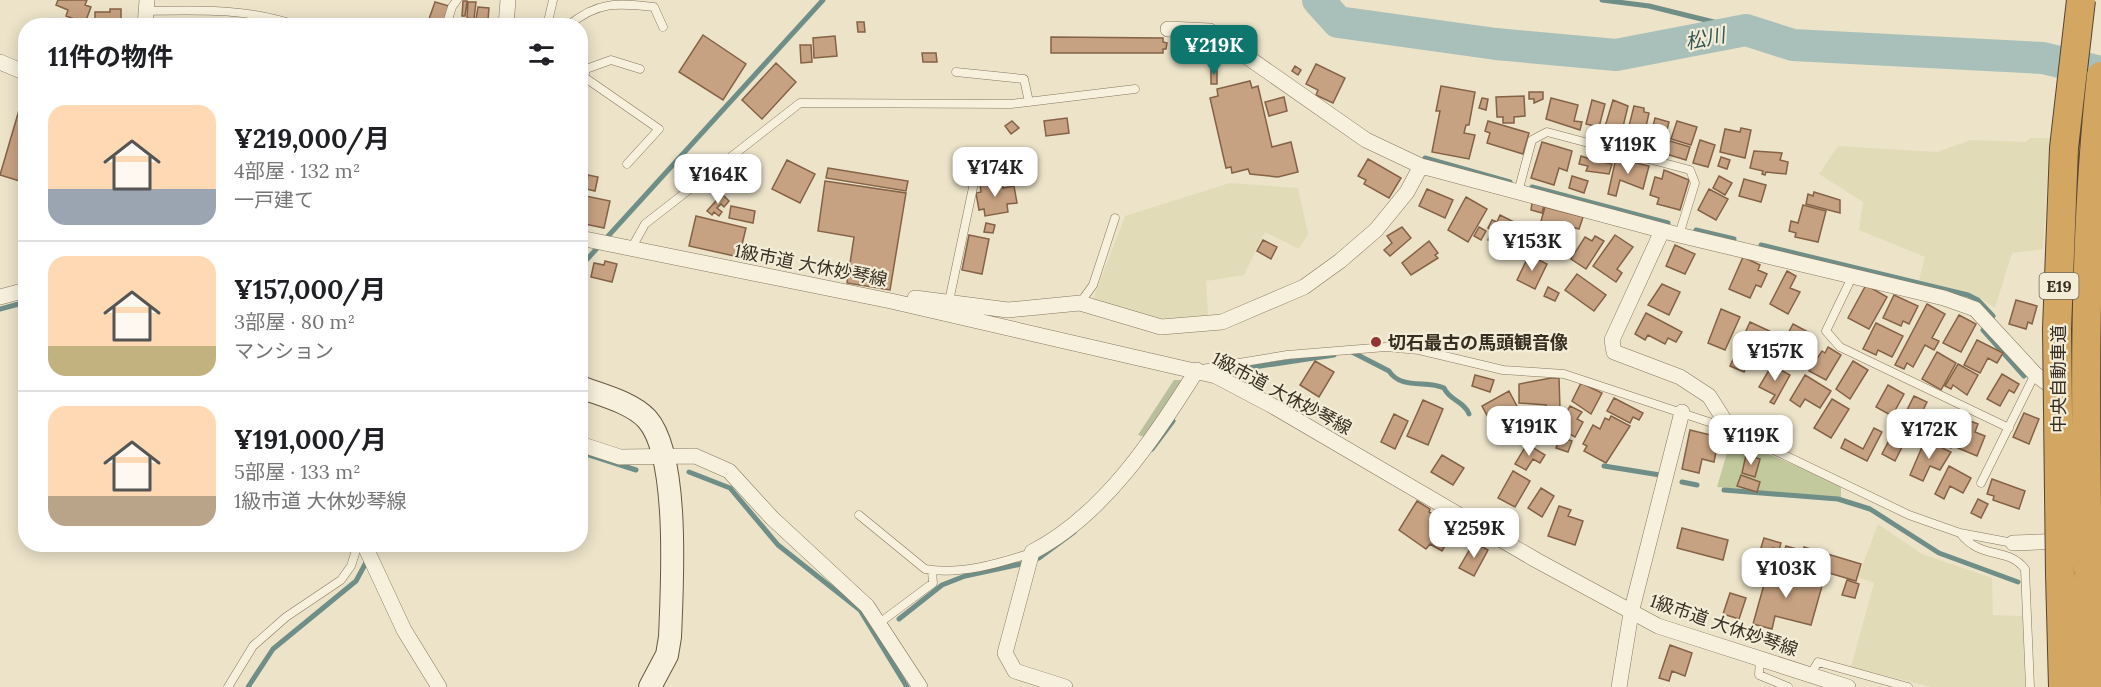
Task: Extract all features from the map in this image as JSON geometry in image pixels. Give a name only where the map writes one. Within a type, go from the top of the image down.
[{"type":"highway","name":"中央自動車道","points":[[2063,687],[2057,328],[2063,159],[2081,0]]},
{"type":"highway","name":"中央自動車道","points":[[2090,687],[2084,339],[2092,160],[2101,76]]},
{"type":"street","points":[[507,18],[508,0]]},
{"type":"street","points":[[1168,29],[1210,32],[1366,140],[1421,166],[1662,231],[1944,298],[1975,309],[2035,374],[2101,422]]},
{"type":"street","points":[[0,62],[18,70]]},
{"type":"street","points":[[891,301],[914,297],[1008,310],[1080,303],[1161,327],[1222,322],[1304,287],[1376,230],[1407,192],[1421,166]]},
{"type":"street","points":[[1662,231],[1612,340],[1614,352],[1690,383],[1709,396],[1730,429]]},
{"type":"street","name":"1級市道 大休妙琴線","points":[[588,239],[891,301],[1216,376],[1271,405],[1631,613],[1658,626],[1848,687]]},
{"type":"street","points":[[0,297],[18,292]]},
{"type":"street","points":[[1012,687],[1015,671],[1005,653],[1032,552],[1077,524],[1155,437],[1197,370]]},
{"type":"street","points":[[588,390],[628,406],[646,418],[655,432],[665,458],[671,522],[670,637],[667,655],[650,687]]},
{"type":"street","points":[[1618,687],[1631,613],[1682,412]]},
{"type":"street","points":[[588,447],[620,457],[695,456],[729,471],[772,518],[867,606],[920,687]]},
{"type":"street","points":[[2013,543],[2101,540]]},
{"type":"street","points":[[366,552],[404,630],[439,687]]},
{"type":"street","points":[[1015,671],[1065,687]]},
{"type":"lane","points":[[449,18],[457,0]]},
{"type":"lane","points":[[549,18],[553,0]]},
{"type":"lane","points":[[577,18],[583,12],[612,3],[654,7],[663,27]]},
{"type":"lane","points":[[146,10],[216,10],[272,18]]},
{"type":"lane","points":[[588,66],[611,60],[640,69]]},
{"type":"lane","points":[[956,72],[1024,79],[1029,102]]},
{"type":"lane","points":[[588,80],[659,129],[627,164]]},
{"type":"lane","points":[[625,247],[645,224],[800,103],[1029,102],[1135,89]]},
{"type":"lane","points":[[1518,192],[1532,140],[1547,132],[1690,170],[1695,183],[1679,235]]},
{"type":"lane","points":[[949,301],[975,178]]},
{"type":"lane","points":[[1080,303],[1093,285],[1115,218]]},
{"type":"lane","points":[[1853,275],[1826,331],[1840,347],[2008,428]]},
{"type":"lane","points":[[1197,370],[1287,355],[1386,346],[1419,350],[1503,370],[1564,374],[1730,429],[1909,515],[1960,533],[2013,543]]},
{"type":"lane","points":[[1981,483],[2035,374]]},
{"type":"lane","points":[[859,515],[925,569],[932,571],[998,564],[1032,552]]},
{"type":"lane","points":[[1960,533],[1976,549],[2013,558],[2025,569],[2030,687]]},
{"type":"lane","points":[[228,687],[252,646],[286,617],[341,580],[359,552]]},
{"type":"lane","points":[[878,624],[933,583],[932,571]]},
{"type":"lane","points":[[1760,659],[1759,675],[1788,687]]},
{"type":"lane","points":[[1810,675],[1818,662],[1908,687]]},
{"type":"shaded area","points":[[2030,138],[2050,138],[2043,249],[2012,253],[1995,308],[1977,296],[1919,280],[1925,257],[1859,230],[1863,202],[1819,174],[1838,146],[1937,152],[1971,140],[2026,142]]},
{"type":"shaded area","points":[[1230,183],[1298,188],[1308,234],[1299,249],[1265,232],[1244,275],[1206,281],[1208,314],[1205,318],[1149,318],[1093,299],[1125,216]]},
{"type":"shaded area","points":[[1878,524],[1922,554],[1992,578],[1993,615],[2023,616],[2025,687],[1931,687],[1851,667],[1874,583],[1858,577]]},
{"type":"green space","points":[[1174,380],[1184,380],[1148,438],[1138,435]]},
{"type":"green space","points":[[1731,439],[1841,484],[1841,499],[1717,487]]},
{"type":"building","points":[[58,0],[87,0],[85,5],[91,7],[87,18],[71,18],[66,16],[68,10],[56,5]]},
{"type":"building","points":[[463,1],[467,1],[465,16],[462,16]]},
{"type":"building","points":[[435,2],[449,6],[445,18],[429,18]]},
{"type":"building","points":[[468,2],[476,2],[474,18],[467,18]]},
{"type":"building","points":[[478,7],[489,8],[488,18],[476,18]]},
{"type":"building","points":[[110,9],[121,9],[121,18],[95,18],[95,12],[110,12]]},
{"type":"building","points":[[857,22],[864,22],[865,32],[858,32]]},
{"type":"building","points":[[703,35],[746,64],[723,100],[679,72]]},
{"type":"building","points":[[835,36],[837,56],[814,58],[813,38]]},
{"type":"building","points":[[1051,37],[1163,38],[1163,42],[1167,43],[1163,53],[1051,53]]},
{"type":"building","points":[[800,45],[811,45],[812,62],[801,63]]},
{"type":"building","points":[[922,53],[936,53],[937,62],[923,62]]},
{"type":"building","points":[[776,63],[796,82],[762,119],[742,100]]},
{"type":"building","points":[[1316,64],[1345,78],[1333,103],[1316,95],[1318,90],[1306,84]]},
{"type":"building","points":[[1295,66],[1301,70],[1298,75],[1292,71]]},
{"type":"building","points":[[1211,69],[1217,69],[1217,84],[1211,84]]},
{"type":"building","points":[[1250,81],[1252,88],[1258,86],[1272,147],[1291,142],[1298,172],[1278,177],[1250,174],[1248,169],[1232,173],[1231,167],[1226,168],[1210,98],[1218,96],[1217,89]]},
{"type":"building","points":[[1441,86],[1475,92],[1469,125],[1466,125],[1464,133],[1475,135],[1469,159],[1432,152],[1440,111],[1436,111]]},
{"type":"building","points":[[1529,92],[1543,92],[1543,99],[1534,103],[1534,99],[1529,99]]},
{"type":"building","points":[[1524,96],[1525,116],[1514,117],[1514,123],[1503,123],[1503,117],[1497,117],[1496,97]]},
{"type":"building","points":[[1284,97],[1287,111],[1269,116],[1265,102]]},
{"type":"building","points":[[1482,98],[1488,99],[1486,110],[1479,108]]},
{"type":"building","points":[[1551,98],[1578,105],[1574,121],[1582,122],[1580,130],[1546,119]]},
{"type":"building","points":[[1592,100],[1605,104],[1599,127],[1586,124]]},
{"type":"building","points":[[1613,100],[1628,106],[1621,135],[1604,130]]},
{"type":"building","points":[[1634,106],[1644,108],[1644,112],[1649,113],[1645,131],[1642,130],[1640,137],[1627,134]]},
{"type":"building","points":[[18,114],[18,181],[0,175]]},
{"type":"building","points":[[1067,118],[1069,133],[1046,136],[1044,121]]},
{"type":"building","points":[[1655,118],[1669,122],[1662,150],[1649,143]]},
{"type":"building","points":[[1012,121],[1019,128],[1011,134],[1005,126]]},
{"type":"building","points":[[1488,121],[1529,133],[1523,154],[1487,143],[1490,133],[1485,131]]},
{"type":"building","points":[[1677,121],[1697,127],[1691,145],[1671,139]]},
{"type":"building","points":[[1741,128],[1751,130],[1745,158],[1720,152],[1725,129],[1740,132]]},
{"type":"building","points":[[1700,140],[1715,145],[1708,167],[1693,163]]},
{"type":"building","points":[[1670,141],[1690,147],[1686,160],[1666,154]]},
{"type":"building","points":[[1542,142],[1572,151],[1567,171],[1559,168],[1554,185],[1531,178]]},
{"type":"building","points":[[1754,151],[1782,153],[1780,160],[1788,162],[1786,174],[1766,172],[1765,175],[1762,174],[1763,171],[1750,168]]},
{"type":"building","points":[[1592,153],[1604,156],[1602,162],[1612,164],[1609,174],[1586,171],[1588,166],[1579,164],[1581,156],[1590,159]]},
{"type":"building","points":[[1721,157],[1730,160],[1727,169],[1718,166]]},
{"type":"building","points":[[1616,158],[1649,166],[1643,189],[1620,180],[1616,196],[1608,194]]},
{"type":"building","points":[[1368,159],[1401,178],[1389,198],[1364,184],[1366,180],[1358,176]]},
{"type":"building","points":[[787,160],[815,174],[800,203],[772,189]]},
{"type":"building","points":[[828,168],[908,181],[906,191],[826,178]]},
{"type":"building","points":[[1664,170],[1689,180],[1680,210],[1657,204],[1659,198],[1650,195],[1655,177],[1662,179]]},
{"type":"building","points":[[588,175],[598,177],[595,191],[588,189]]},
{"type":"building","points":[[1572,176],[1588,181],[1584,193],[1569,188]]},
{"type":"building","points":[[1719,176],[1732,183],[1725,195],[1713,188]]},
{"type":"building","points":[[1744,179],[1766,185],[1761,202],[1739,196]]},
{"type":"building","points":[[1002,180],[1003,188],[1014,186],[1017,203],[1007,204],[1008,212],[985,216],[984,209],[979,210],[976,193],[981,192],[980,184]]},
{"type":"building","points":[[825,181],[906,193],[890,290],[847,283],[854,237],[818,231]]},
{"type":"building","points":[[1427,189],[1453,200],[1445,218],[1419,206]]},
{"type":"building","points":[[1709,189],[1728,199],[1716,220],[1698,210]]},
{"type":"building","points":[[1814,192],[1840,200],[1840,213],[1806,204],[1808,194],[1813,196]]},
{"type":"building","points":[[722,194],[729,201],[724,207],[721,204],[717,208],[722,212],[719,216],[714,212],[712,215],[707,211]]},
{"type":"building","points":[[588,196],[610,201],[604,228],[588,225]]},
{"type":"building","points":[[1466,197],[1487,209],[1468,242],[1448,230]]},
{"type":"building","points":[[1532,203],[1544,206],[1542,213],[1531,210]]},
{"type":"building","points":[[1803,205],[1826,211],[1818,242],[1795,237],[1796,233],[1789,231],[1791,221],[1798,223]]},
{"type":"building","points":[[731,206],[755,211],[753,223],[729,218]]},
{"type":"building","points":[[1545,207],[1583,217],[1579,229],[1572,227],[1570,236],[1552,231],[1549,242],[1536,239]]},
{"type":"building","points":[[1500,215],[1524,227],[1511,251],[1488,240],[1493,230],[1488,228],[1492,220],[1497,222]]},
{"type":"building","points":[[696,216],[746,228],[739,257],[689,246]]},
{"type":"building","points":[[986,223],[995,225],[993,233],[984,232]]},
{"type":"building","points":[[1402,227],[1411,238],[1390,256],[1384,250],[1392,243],[1387,236]]},
{"type":"building","points":[[1479,227],[1486,231],[1481,240],[1474,236]]},
{"type":"building","points":[[969,235],[989,239],[982,274],[962,270]]},
{"type":"building","points":[[1615,235],[1633,247],[1617,269],[1622,273],[1616,282],[1593,266]]},
{"type":"building","points":[[1595,236],[1604,241],[1586,269],[1571,259],[1585,237],[1592,241]]},
{"type":"building","points":[[1263,240],[1277,247],[1271,259],[1257,251]]},
{"type":"building","points":[[1429,241],[1438,253],[1435,255],[1438,258],[1411,275],[1402,263]]},
{"type":"building","points":[[1675,245],[1695,254],[1685,274],[1666,266]]},
{"type":"building","points":[[1529,255],[1547,264],[1535,289],[1517,280]]},
{"type":"building","points":[[1743,257],[1760,265],[1758,270],[1767,274],[1761,287],[1756,285],[1750,298],[1729,289]]},
{"type":"building","points":[[605,261],[617,264],[612,282],[591,277],[594,263],[604,265]]},
{"type":"building","points":[[1787,271],[1796,276],[1790,288],[1800,292],[1788,314],[1770,304]]},
{"type":"building","points":[[1577,274],[1606,295],[1594,311],[1565,290]]},
{"type":"building","points":[[1662,284],[1680,292],[1669,315],[1648,305]]},
{"type":"building","points":[[1866,285],[1887,297],[1869,329],[1848,318]]},
{"type":"building","points":[[1548,287],[1559,293],[1555,301],[1544,296]]},
{"type":"building","points":[[1894,295],[1918,306],[1909,324],[1903,321],[1901,326],[1883,318]]},
{"type":"building","points":[[2016,300],[2037,306],[2032,324],[2028,322],[2026,329],[2009,324]]},
{"type":"building","points":[[1927,304],[1945,314],[1932,338],[1939,341],[1934,350],[1925,345],[1913,367],[1907,363],[1904,369],[1895,365]]},
{"type":"building","points":[[1721,309],[1740,317],[1725,350],[1708,343]]},
{"type":"building","points":[[1646,313],[1682,332],[1676,342],[1668,338],[1665,344],[1648,335],[1645,340],[1635,334]]},
{"type":"building","points":[[1959,315],[1976,324],[1961,352],[1943,343]]},
{"type":"building","points":[[1750,322],[1776,334],[1768,351],[1763,349],[1755,365],[1748,362],[1744,372],[1730,366]]},
{"type":"building","points":[[1876,323],[1903,336],[1892,357],[1878,350],[1876,355],[1863,349]]},
{"type":"building","points":[[1793,324],[1810,333],[1790,369],[1774,360]]},
{"type":"building","points":[[1977,340],[2003,353],[1997,363],[1988,358],[1980,373],[1964,365]]},
{"type":"building","points":[[1828,347],[1841,355],[1826,380],[1809,371],[1822,351],[1825,353]]},
{"type":"building","points":[[1937,352],[1956,363],[1941,390],[1922,379]]},
{"type":"building","points":[[1315,361],[1334,372],[1319,397],[1300,385]]},
{"type":"building","points":[[1853,361],[1868,370],[1850,399],[1836,389]]},
{"type":"building","points":[[1958,364],[1978,375],[1967,395],[1953,385],[1951,389],[1945,386]]},
{"type":"building","points":[[1772,365],[1790,375],[1774,404],[1770,402],[1775,395],[1759,387]]},
{"type":"building","points":[[2002,374],[2019,384],[2014,393],[2009,390],[2000,406],[1987,399]]},
{"type":"building","points":[[1475,375],[1494,380],[1490,392],[1472,386]]},
{"type":"building","points":[[1805,375],[1831,391],[1820,408],[1805,399],[1800,407],[1790,400]]},
{"type":"building","points":[[1559,378],[1560,409],[1546,409],[1546,405],[1519,403],[1519,384]]},
{"type":"building","points":[[1581,383],[1602,393],[1591,414],[1572,401]]},
{"type":"building","points":[[1888,385],[1904,394],[1892,416],[1876,407]]},
{"type":"building","points":[[1509,391],[1520,412],[1510,418],[1508,414],[1490,421],[1482,406]]},
{"type":"building","points":[[1914,396],[1927,402],[1914,428],[1901,422]]},
{"type":"building","points":[[1614,398],[1643,413],[1639,420],[1633,417],[1630,423],[1607,411]]},
{"type":"building","points":[[1832,399],[1849,409],[1831,438],[1814,428]]},
{"type":"building","points":[[1423,400],[1443,409],[1428,445],[1407,436]]},
{"type":"building","points":[[1570,406],[1582,412],[1577,419],[1583,422],[1575,437],[1558,428]]},
{"type":"building","points":[[2024,413],[2039,419],[2029,444],[2013,437]]},
{"type":"building","points":[[1394,414],[1408,421],[1395,449],[1381,442]]},
{"type":"building","points":[[1950,414],[1963,419],[1951,448],[1932,439],[1942,416],[1948,418]]},
{"type":"building","points":[[1611,416],[1630,426],[1606,463],[1584,451],[1587,446],[1583,444],[1593,425],[1600,429],[1605,418],[1609,420]]},
{"type":"building","points":[[1970,421],[1978,424],[1975,432],[1985,436],[1977,456],[1958,448]]},
{"type":"building","points":[[1896,427],[1909,433],[1895,461],[1882,454]]},
{"type":"building","points":[[1874,428],[1882,432],[1867,461],[1841,448],[1845,439],[1863,449]]},
{"type":"building","points":[[1690,430],[1719,437],[1714,462],[1702,459],[1699,473],[1682,469]]},
{"type":"building","points":[[1560,437],[1572,441],[1568,452],[1556,448]]},
{"type":"building","points":[[1925,440],[1951,452],[1940,470],[1930,466],[1923,481],[1910,475]]},
{"type":"building","points":[[1527,444],[1545,455],[1540,463],[1533,459],[1526,470],[1515,464]]},
{"type":"building","points":[[1442,455],[1464,468],[1453,485],[1431,472]]},
{"type":"building","points":[[1746,455],[1760,459],[1755,477],[1742,473]]},
{"type":"building","points":[[1949,466],[1971,478],[1963,493],[1950,486],[1944,499],[1935,494]]},
{"type":"building","points":[[1513,471],[1530,481],[1515,507],[1498,498]]},
{"type":"building","points":[[1741,475],[1760,482],[1757,492],[1737,486]]},
{"type":"building","points":[[1992,479],[2025,491],[2019,509],[1993,500],[1994,496],[1987,494]]},
{"type":"building","points":[[1541,488],[1554,496],[1542,517],[1528,508]]},
{"type":"building","points":[[1978,499],[1988,504],[1981,518],[1971,513]]},
{"type":"building","points":[[1417,501],[1430,509],[1429,512],[1446,522],[1443,526],[1453,532],[1442,551],[1430,544],[1426,549],[1399,530]]},
{"type":"building","points":[[1559,506],[1571,510],[1568,516],[1583,521],[1575,545],[1548,536]]},
{"type":"building","points":[[1682,528],[1728,540],[1723,560],[1677,548]]},
{"type":"building","points":[[1764,538],[1781,543],[1779,550],[1773,548],[1770,558],[1759,554]]},
{"type":"building","points":[[1474,542],[1488,550],[1474,576],[1459,568]]},
{"type":"building","points":[[1786,546],[1797,549],[1794,561],[1782,558]]},
{"type":"building","points":[[1804,547],[1861,564],[1856,581],[1799,564]]},
{"type":"building","points":[[1770,563],[1787,568],[1785,576],[1822,586],[1811,625],[1775,616],[1772,629],[1753,624]]},
{"type":"building","points":[[1847,580],[1859,584],[1855,598],[1842,595]]},
{"type":"building","points":[[1730,593],[1746,598],[1739,619],[1723,614]]},
{"type":"building","points":[[1670,645],[1692,653],[1685,676],[1672,671],[1669,681],[1659,678]]},
{"type":"waterway","points":[[588,258],[823,0]]},
{"type":"waterway","name":"松川","points":[[1318,0],[1338,22],[1496,44],[1616,55],[1746,30],[1793,45],[2043,58],[2101,72]]},
{"type":"waterway","points":[[1602,0],[1649,6],[1746,30]]},
{"type":"waterway","points":[[1425,158],[1510,182]]},
{"type":"waterway","points":[[1532,187],[1668,223]]},
{"type":"waterway","points":[[1696,230],[1734,239]]},
{"type":"waterway","points":[[1761,245],[1968,295],[1978,300],[1993,316]]},
{"type":"waterway","points":[[0,309],[18,304]]},
{"type":"waterway","points":[[1983,330],[2024,376]]},
{"type":"waterway","points":[[1352,352],[1389,371],[1400,381],[1444,388],[1469,414]]},
{"type":"waterway","points":[[1234,370],[1334,355]]},
{"type":"waterway","points":[[1152,449],[1173,421]]},
{"type":"waterway","points":[[588,455],[636,470]]},
{"type":"waterway","points":[[1604,466],[1660,475]]},
{"type":"waterway","points":[[689,472],[730,488],[778,545],[860,610],[907,687]]},
{"type":"waterway","points":[[1682,482],[1697,485]]},
{"type":"waterway","points":[[1724,490],[1838,499],[1870,509],[1939,553],[2018,582]]},
{"type":"waterway","points":[[1039,558],[1074,532]]},
{"type":"waterway","points":[[248,687],[273,649],[356,581],[372,552]]},
{"type":"waterway","points":[[899,619],[942,585],[965,576],[1021,564]]},
{"type":"place","name":"切石最古の馬頭観音像","points":[[1376,342]]}]
